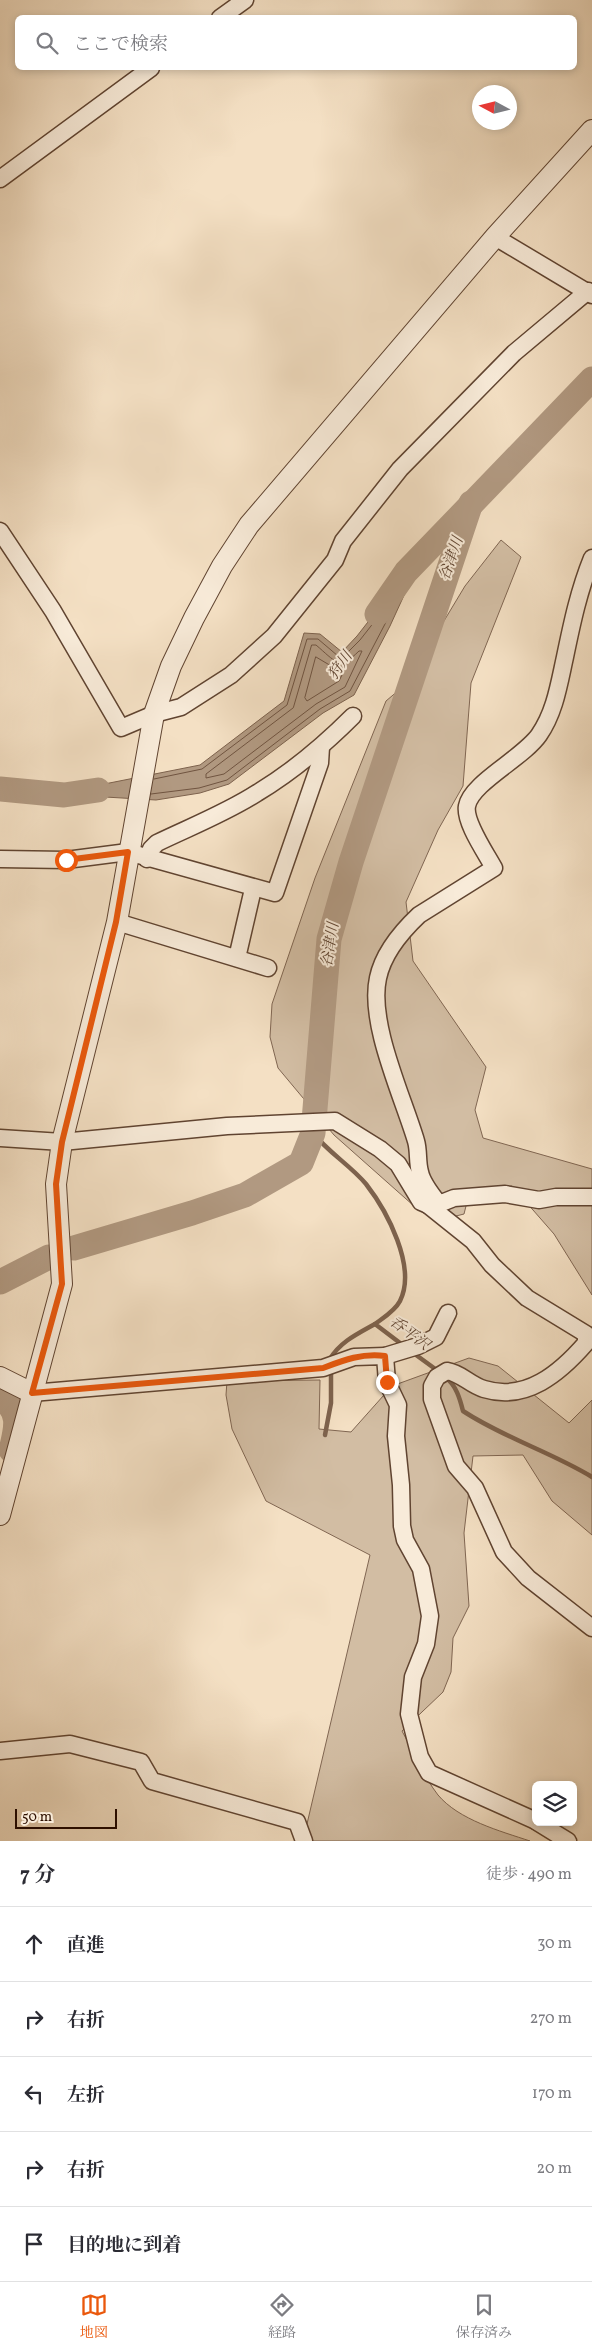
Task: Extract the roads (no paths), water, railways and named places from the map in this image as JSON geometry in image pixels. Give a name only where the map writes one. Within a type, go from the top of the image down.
[{"type":"street","points":[[224,15],[245,0]]},
{"type":"street","points":[[0,178],[148,70]]},
{"type":"street","points":[[0,1515],[62,1284],[56,1184],[62,1142],[116,922],[153,721],[171,666],[222,566],[249,526],[496,237],[592,130]]},
{"type":"street","points":[[0,531],[53,612],[120,728],[153,721],[181,707],[231,675],[274,636],[335,560],[343,541],[400,469],[514,354],[590,293],[496,237]]},
{"type":"street","points":[[592,558],[576,602],[555,701],[548,719],[530,746],[474,791],[468,802],[467,816],[494,868],[419,915],[410,923],[389,950],[377,980],[376,1008],[384,1043],[417,1144],[420,1172],[434,1205],[473,1241],[492,1265],[527,1298],[586,1334],[586,1343],[570,1362],[553,1376],[533,1387],[500,1393],[469,1383],[457,1373],[447,1371],[437,1377],[432,1386],[432,1398],[456,1466],[475,1488],[482,1500],[504,1552],[528,1578],[592,1628]]},
{"type":"street","points":[[147,859],[151,849],[157,843],[230,809],[258,793],[321,747],[353,716]]},
{"type":"street","points":[[0,859],[66,860],[128,852],[253,889],[275,893],[320,763],[321,747]]},
{"type":"street","points":[[236,958],[253,889]]},
{"type":"street","points":[[116,922],[268,968]]},
{"type":"street","points":[[0,1138],[62,1142],[227,1126],[335,1121],[380,1149],[398,1164],[421,1202],[434,1205],[454,1198],[505,1194],[538,1200],[556,1197],[592,1197]]},
{"type":"street","points":[[0,1377],[32,1393],[323,1368],[354,1356],[385,1356],[418,1346],[436,1337],[448,1313]]},
{"type":"street","points":[[385,1356],[387,1382],[398,1405],[396,1436],[401,1485],[402,1526],[405,1540],[421,1570],[430,1616],[426,1644],[413,1677],[409,1714],[420,1757],[429,1773],[532,1820]]},
{"type":"street","points":[[0,1751],[70,1744],[141,1762],[152,1781],[297,1822],[304,1841]]},
{"type":"street","points":[[543,1826],[568,1841]]},
{"type":"water","points":[[414,563],[406,591],[354,695],[323,713],[229,784],[200,793],[156,800],[54,794],[200,765],[284,701],[304,633],[320,634],[342,652],[357,636]]},
{"type":"waterway","name":"狩川","points":[[377,614],[406,572],[592,379]]},
{"type":"waterway","name":"谷津川","points":[[74,1248],[192,1213],[245,1195],[301,1163],[313,1133],[329,939],[351,862],[471,503]]},
{"type":"waterway","name":"狩川","points":[[0,789],[64,795],[98,790]]},
{"type":"waterway","name":"呑平沢","points":[[313,1133],[366,1184],[383,1209],[397,1240],[405,1272],[404,1287],[398,1305],[375,1324],[404,1346]]},
{"type":"waterway","name":"谷津川","points":[[0,1282],[49,1257]]},
{"type":"waterway","points":[[330,1359],[344,1343],[375,1324]]},
{"type":"waterway","name":"呑平沢","points":[[412,1352],[438,1371]]},
{"type":"waterway","points":[[325,1435],[331,1403],[331,1374]]},
{"type":"waterway","name":"呑平沢","points":[[446,1378],[455,1388],[463,1411],[479,1421],[592,1477]]},
{"type":"waterway","name":"谷津川","points":[[0,1398],[12,1408],[16,1421],[11,1450]]}]
